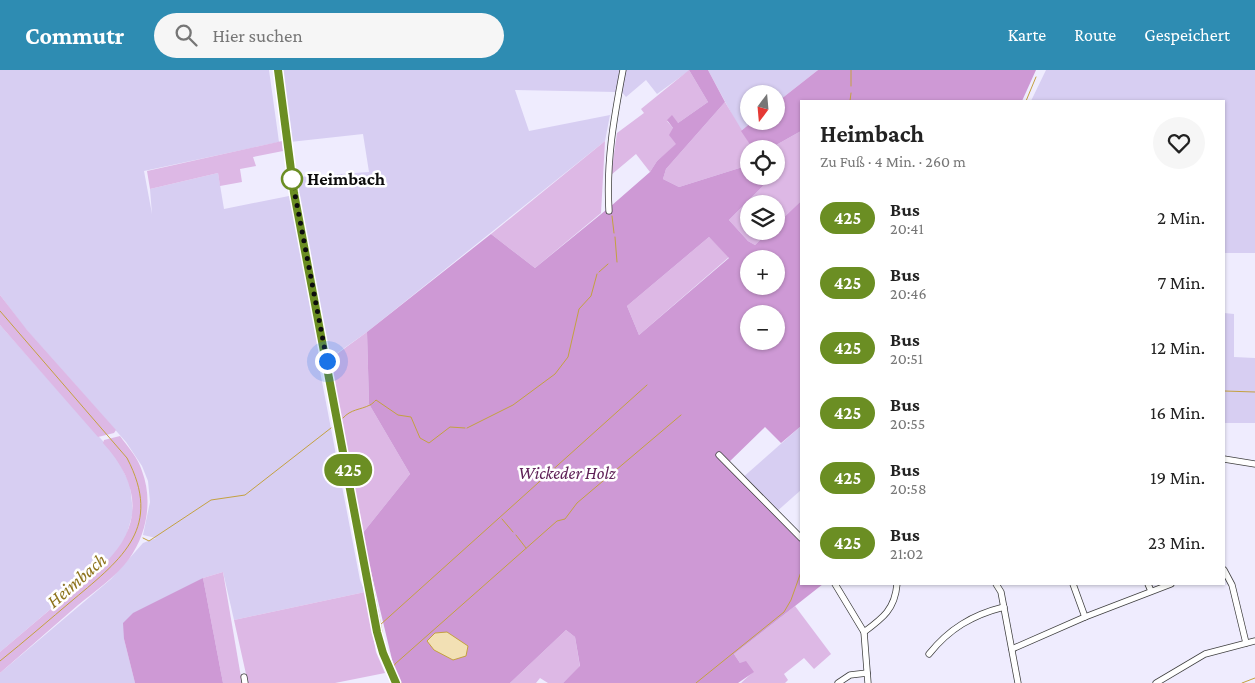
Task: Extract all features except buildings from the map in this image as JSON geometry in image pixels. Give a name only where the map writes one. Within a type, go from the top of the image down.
[{"type":"street","points":[[278,70],[297,206],[377,632],[383,653],[396,683]]},
{"type":"street","points":[[609,211],[608,170],[610,138],[623,70]]},
{"type":"street","points":[[719,455],[800,537]]},
{"type":"street","points":[[1225,459],[1255,464]]},
{"type":"street","points":[[1225,572],[1232,584],[1246,643]]},
{"type":"street","points":[[836,585],[864,632],[868,683]]},
{"type":"street","points":[[864,632],[888,613],[896,597],[897,585]]},
{"type":"street","points":[[996,585],[1004,607],[1018,683]]},
{"type":"street","points":[[1073,585],[1085,616]]},
{"type":"street","points":[[1148,585],[1151,591]]},
{"type":"street","points":[[1012,649],[1085,616],[1168,585]]},
{"type":"street","points":[[929,654],[937,643],[973,616],[1004,607]]},
{"type":"street","points":[[1156,683],[1205,654],[1255,641]]},
{"type":"street","points":[[838,683],[850,675],[867,673]]},
{"type":"shaded area","points":[[0,70],[269,70],[279,142],[144,171],[152,214],[150,189],[218,173],[224,209],[299,194],[296,177],[369,172],[363,134],[290,142],[281,70],[620,70],[616,92],[515,90],[529,131],[610,115],[605,141],[367,332],[319,366],[360,580],[365,592],[234,620],[223,572],[203,578],[124,639],[135,683],[0,683],[0,673],[111,579],[143,543],[156,538],[143,535],[150,502],[148,481],[142,466],[126,442],[24,327],[0,295]]},
{"type":"shaded area","points":[[626,70],[690,70],[657,94],[646,80],[626,97],[621,91]]},
{"type":"shaded area","points":[[689,70],[708,102],[678,123],[667,121],[673,128],[677,144],[657,161],[650,172],[636,154],[611,175],[617,133],[644,113],[641,109]]},
{"type":"shaded area","points":[[708,70],[818,70],[785,96],[785,85],[740,85],[740,129]]},
{"type":"shaded area","points":[[1046,70],[1255,70],[1255,253],[1225,253],[1225,100],[1031,100]]},
{"type":"shaded area","points":[[725,102],[748,140],[740,140],[740,168],[679,187],[663,179],[666,169]]},
{"type":"shaded area","points":[[800,132],[800,202],[785,216],[785,195],[754,195],[764,185],[785,185],[785,140]]},
{"type":"shaded area","points":[[282,141],[283,151],[253,157],[256,166],[240,169],[242,182],[220,186],[218,173],[150,189],[147,171]]},
{"type":"shaded area","points":[[605,141],[601,213],[535,268],[491,234]]},
{"type":"shaded area","points":[[740,209],[740,232],[729,220]]},
{"type":"shaded area","points":[[709,237],[729,257],[639,335],[627,306]]},
{"type":"shaded area","points":[[747,240],[760,240],[755,245]]},
{"type":"shaded area","points":[[0,295],[27,330],[116,430],[114,433],[98,437],[0,325]]},
{"type":"shaded area","points":[[1225,313],[1234,314],[1234,357],[1255,358],[1255,423],[1225,423]]},
{"type":"shaded area","points":[[0,325],[117,457],[130,485],[133,512],[126,537],[114,555],[0,652]]},
{"type":"shaded area","points":[[367,332],[369,404],[410,474],[362,534],[330,359]]},
{"type":"shaded area","points":[[800,427],[800,491],[775,513],[741,479]]},
{"type":"shaded area","points":[[120,436],[140,466],[147,493],[144,528],[135,549],[124,566],[112,578],[0,673],[0,652],[105,563],[118,548],[127,533],[132,503],[130,488],[115,458],[103,443],[104,440]]},
{"type":"shaded area","points":[[223,572],[242,683],[223,683],[203,578]]},
{"type":"shaded area","points":[[365,592],[376,652],[385,673],[335,683],[248,683],[234,620]]},
{"type":"shaded area","points":[[795,606],[831,654],[814,669],[804,658],[784,674],[788,680],[785,683],[741,683],[753,672],[740,663],[734,654]]},
{"type":"shaded area","points":[[566,630],[575,637],[580,667],[563,683],[548,683],[540,678],[536,683],[510,683]]},
{"type":"shaded area","points":[[447,632],[468,646],[466,656],[453,660],[434,650],[427,641],[435,633]]},
{"type":"green space","name":"Wickeder Holz","points":[[689,70],[708,70],[725,102],[666,169],[663,179],[679,187],[740,168],[740,185],[764,185],[754,195],[740,195],[740,209],[729,220],[740,232],[740,240],[747,240],[755,245],[760,240],[785,240],[785,216],[800,202],[800,427],[781,443],[765,427],[726,465],[800,540],[800,585],[822,585],[734,654],[740,663],[746,661],[754,672],[738,683],[563,683],[580,666],[575,637],[566,630],[510,683],[400,683],[395,672],[362,534],[410,474],[369,404],[367,332],[491,234],[535,268],[650,172],[657,161],[676,144],[669,135],[673,128],[667,120],[672,115],[678,123],[708,102]],"holes":[[[709,237],[729,258],[639,335],[627,306]]]},
{"type":"green space","points":[[818,70],[1036,70],[1022,100],[800,100],[800,132],[785,140],[747,140],[741,131],[785,130],[785,96]]},
{"type":"green space","points":[[203,578],[223,683],[135,683],[124,639],[123,623],[133,613]]},
{"type":"waterway","points":[[851,70],[851,86]]},
{"type":"waterway","points":[[1026,100],[1036,77]]},
{"type":"waterway","points":[[850,100],[851,93]]},
{"type":"waterway","points":[[612,216],[614,233]]},
{"type":"waterway","points":[[615,237],[617,262]]},
{"type":"waterway","points":[[599,272],[608,264]]},
{"type":"waterway","points":[[467,428],[513,405],[555,374],[568,357],[579,309],[591,296],[597,274]]},
{"type":"waterway","name":"Heimbach","points":[[0,311],[127,458],[137,482],[141,503],[139,522],[132,539],[122,555],[92,584],[0,661]]},
{"type":"waterway","points":[[380,625],[647,385]]},
{"type":"waterway","points":[[1225,391],[1255,392]]},
{"type":"waterway","points":[[343,418],[352,411],[370,405],[376,400],[398,415],[411,417],[420,438],[429,443],[450,427],[465,428]]},
{"type":"waterway","points":[[401,683],[394,667],[395,664],[557,521],[565,519],[577,503],[681,415]]},
{"type":"waterway","points":[[143,538],[149,541],[211,500],[245,495],[331,428]]},
{"type":"waterway","points":[[502,519],[513,532]]},
{"type":"waterway","points":[[363,534],[385,647]]},
{"type":"waterway","points":[[516,535],[526,548]]},
{"type":"waterway","points":[[696,683],[784,612],[791,600],[800,575]]},
{"type":"waterway","points":[[1242,683],[1255,678]]},
{"type":"bus line","name":"425","points":[[278,70],[294,193],[366,576],[379,641],[396,683]]},
{"type":"place","name":"Heimbach","points":[[292,179]]},
{"type":"route","points":[[292,179],[327,361]]}]
